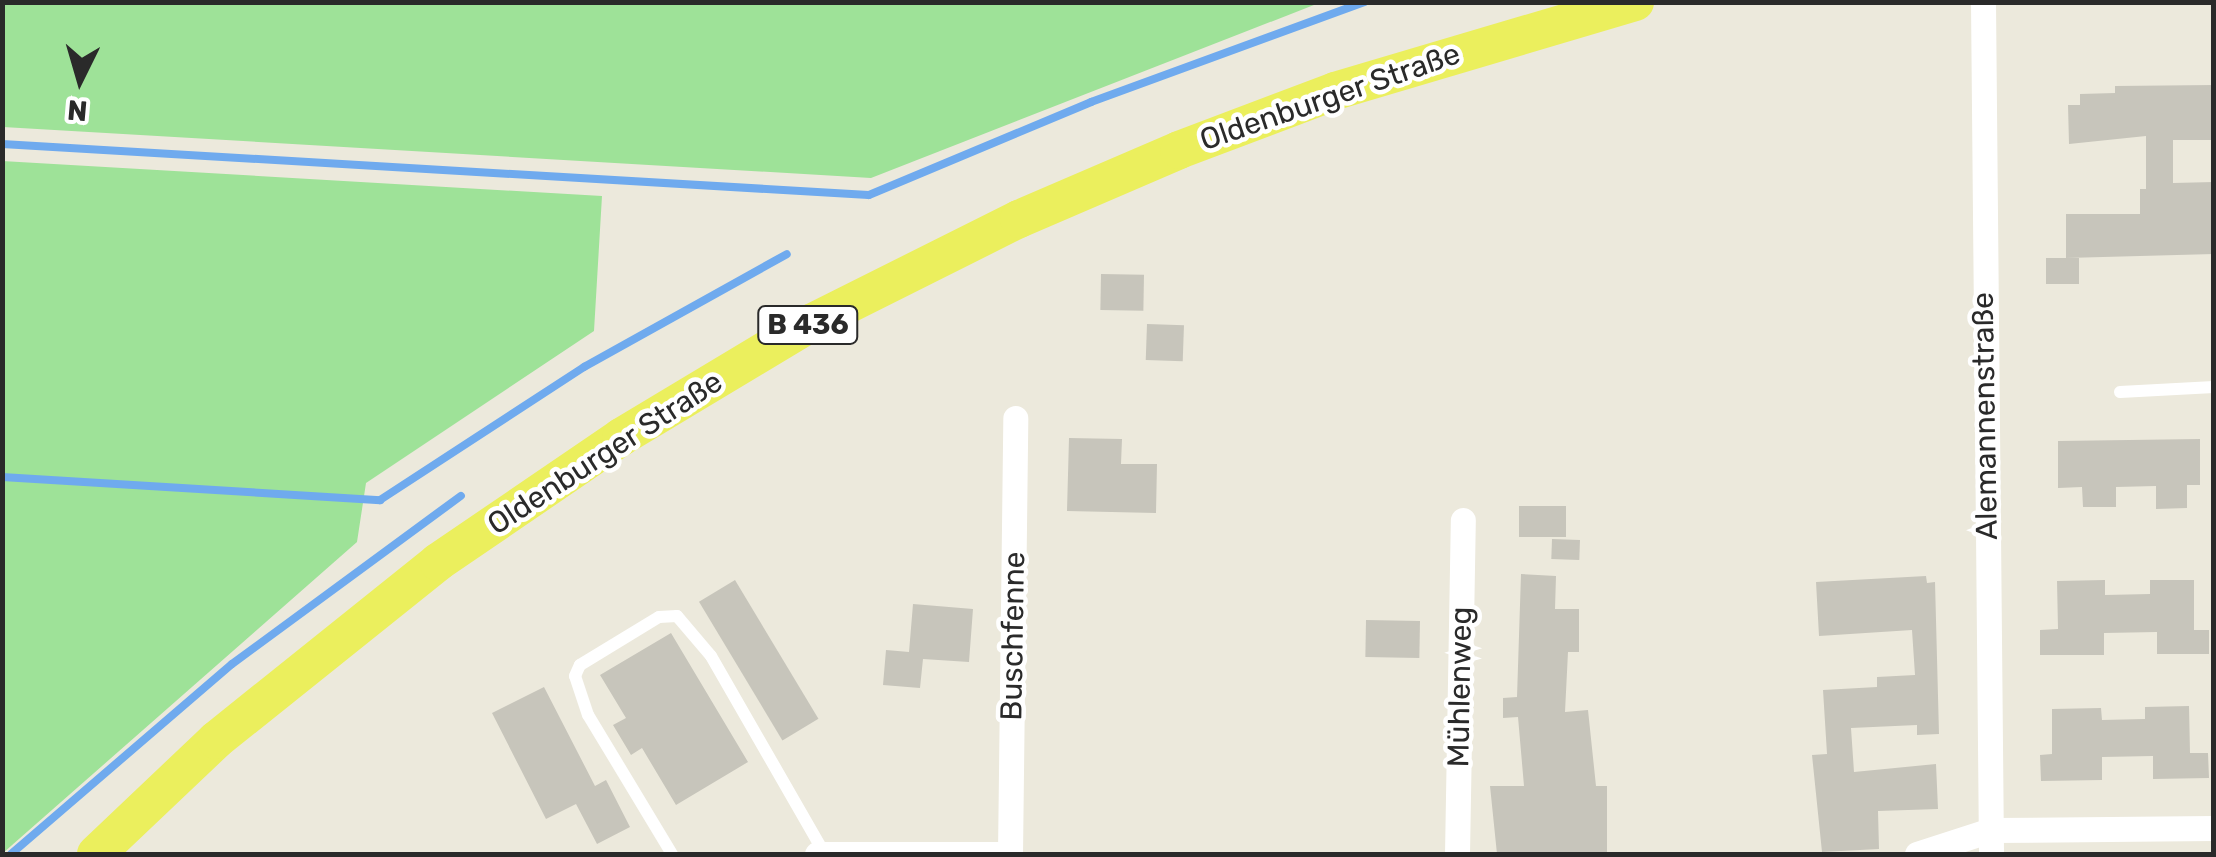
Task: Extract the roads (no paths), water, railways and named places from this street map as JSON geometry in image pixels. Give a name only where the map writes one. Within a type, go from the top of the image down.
[{"type":"main road","name":"Oldenburger Straße","points":[[96,854],[216,740],[438,562],[621,437],[811,324],[1019,219],[1197,143],[1336,91],[1635,2]]},
{"type":"street","name":"Alemannenstraße","points":[[1983,2],[1991,842]]},
{"type":"street","name":"Buschfenne","points":[[1010,854],[1015,418]]},
{"type":"street","name":"Mühlenweg","points":[[1457,854],[1463,520]]},
{"type":"street","points":[[1917,854],[1991,842],[2214,828]]},
{"type":"street","points":[[817,854],[1010,854]]},
{"type":"lane","points":[[2120,392],[2214,387]]},
{"type":"lane","points":[[672,854],[588,716],[575,676],[580,665],[659,617],[677,616],[712,656],[825,854]]},
{"type":"waterway","points":[[2,144],[869,195],[1091,102],[1365,2]]},
{"type":"waterway","points":[[2,477],[380,500],[584,367],[787,254]]},
{"type":"waterway","points":[[11,854],[232,664],[461,496]]}]
